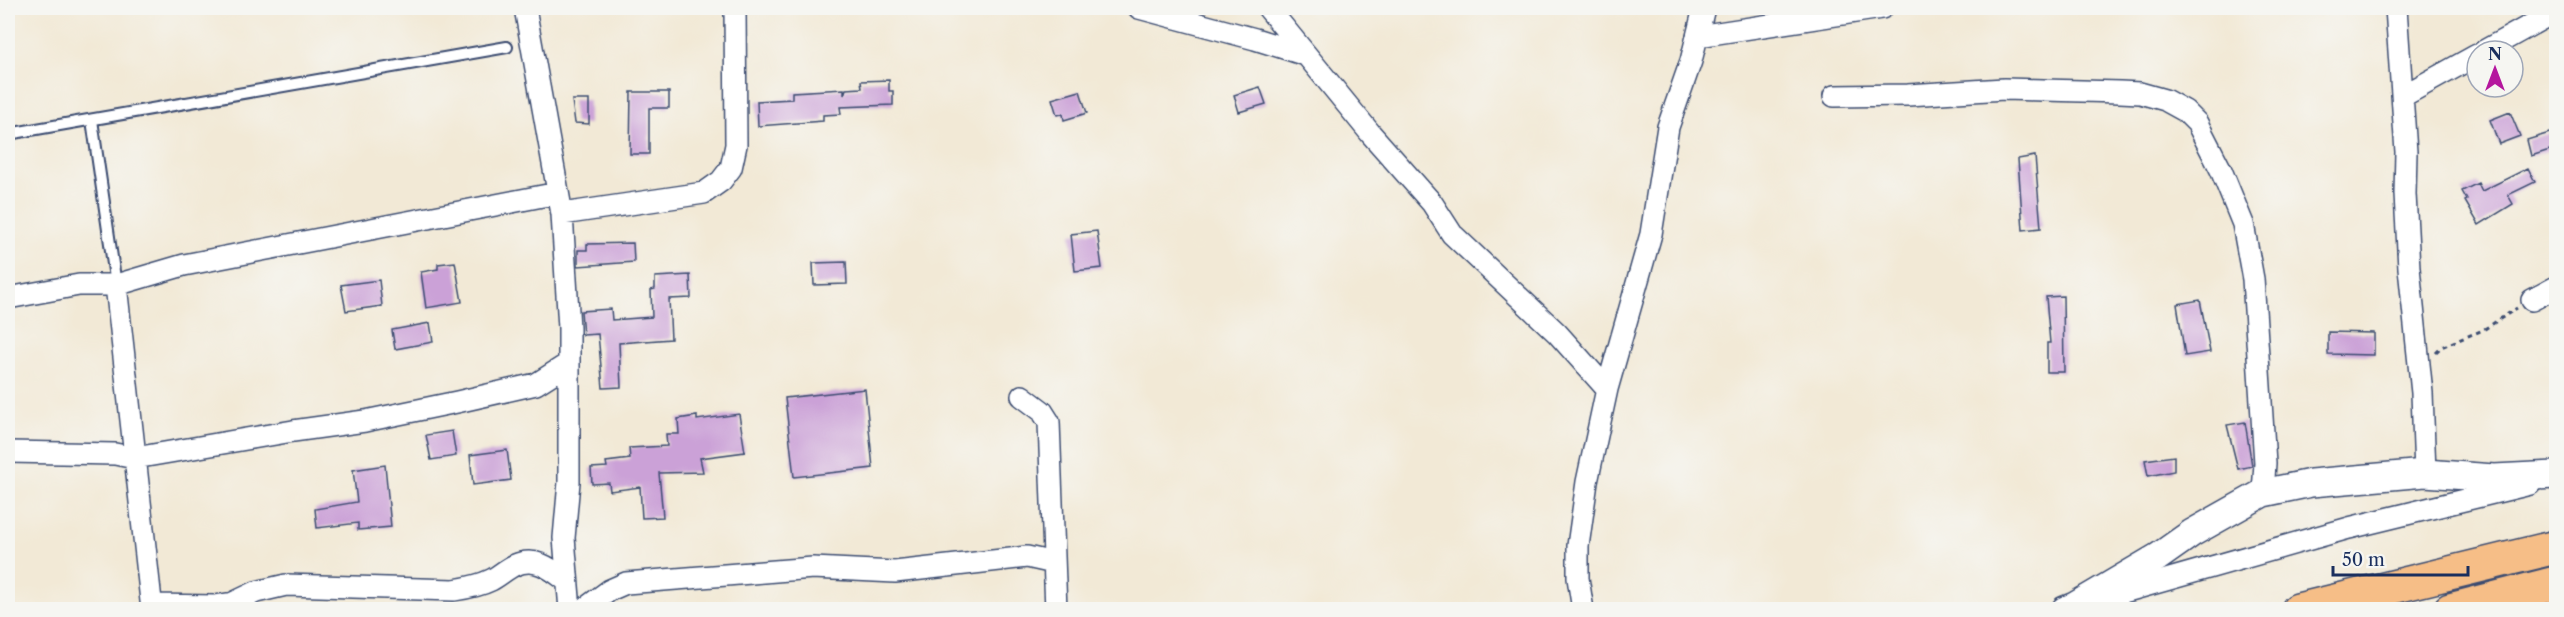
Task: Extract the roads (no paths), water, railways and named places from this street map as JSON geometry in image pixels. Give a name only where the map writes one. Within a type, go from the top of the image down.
[{"type":"main road","points":[[2298,609],[2556,547]]},
{"type":"main road","points":[[2450,609],[2556,583]]},
{"type":"street","points":[[525,8],[562,214],[569,363],[569,482],[564,538],[570,609]]},
{"type":"street","points":[[562,214],[695,195],[704,193],[721,181],[731,168],[736,145],[735,8]]},
{"type":"street","points":[[1139,8],[1305,55]]},
{"type":"street","points":[[1268,8],[1305,55],[1432,203],[1452,234],[1557,333],[1607,389]]},
{"type":"street","points":[[1583,609],[1578,578],[1578,546],[1587,482],[1607,389],[1652,234],[1668,127],[1698,36],[1704,8]]},
{"type":"street","points":[[1698,36],[1882,8]]},
{"type":"street","points":[[2396,8],[2403,96],[2409,268],[2419,366],[2425,473]]},
{"type":"street","points":[[2506,39],[2556,11]]},
{"type":"street","points":[[2403,96],[2465,62]]},
{"type":"street","points":[[1834,96],[1908,95],[2004,89],[2120,92],[2140,93],[2165,100],[2185,111],[2197,123],[2221,170],[2243,224],[2253,279],[2265,463],[2263,494]]},
{"type":"street","points":[[8,298],[79,285],[116,285],[184,265],[558,193]]},
{"type":"street","points":[[116,285],[152,607],[215,606],[233,603],[256,592],[286,585],[454,590],[475,587],[492,580],[516,564],[536,562],[548,567],[567,581]]},
{"type":"street","points":[[2532,300],[2556,287]]},
{"type":"street","points":[[8,452],[115,454],[135,458],[365,421],[536,384],[569,363]]},
{"type":"street","points":[[536,384],[568,408]]},
{"type":"street","points":[[1022,396],[1042,411],[1049,422],[1056,609]]},
{"type":"street","points":[[2072,608],[2158,557],[2192,533],[2263,494],[2312,483],[2425,473],[2494,478],[2556,477]]},
{"type":"street","points":[[2072,608],[2349,528],[2556,477]]},
{"type":"street","points":[[582,609],[610,590],[626,583],[813,568],[895,572],[1027,557],[1054,563]]},
{"type":"lane","points":[[8,134],[507,47]]},
{"type":"lane","points":[[92,120],[116,285]]}]
